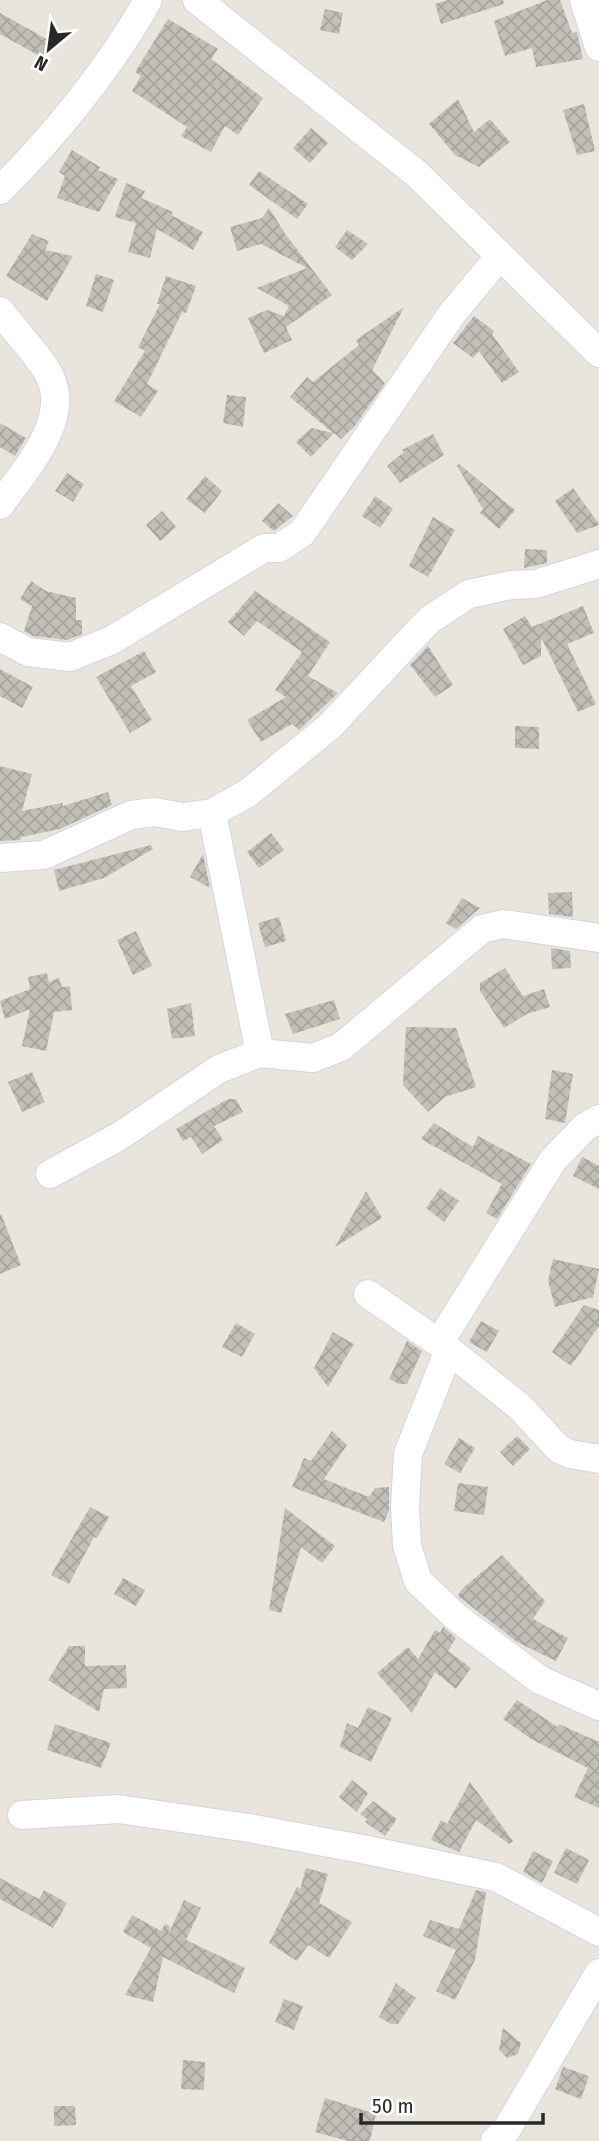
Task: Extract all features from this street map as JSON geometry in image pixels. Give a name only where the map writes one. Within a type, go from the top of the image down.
[{"type":"street","points":[[0,190],[24,166],[128,36],[148,0]]},
{"type":"street","points":[[197,0],[417,174],[599,353]]},
{"type":"street","points":[[584,0],[599,47]]},
{"type":"street","points":[[0,637],[28,652],[70,657],[112,640],[264,548],[279,548],[302,533],[452,315],[500,256]]},
{"type":"street","points":[[0,311],[49,373],[57,405],[40,449],[0,505]]},
{"type":"street","points":[[0,859],[44,855],[131,815],[154,812],[183,817],[212,813],[248,793],[330,726],[429,620],[469,594],[511,584],[536,584],[599,564]]},
{"type":"street","points":[[212,813],[260,1053]]},
{"type":"street","points":[[50,1174],[118,1137],[219,1069],[260,1053],[313,1058],[341,1047],[482,929],[503,924],[599,939]]},
{"type":"street","points":[[599,1119],[585,1127],[553,1160],[444,1346],[408,1454],[405,1506],[407,1545],[418,1580],[456,1617],[540,1679],[599,1706]]},
{"type":"street","points":[[368,1294],[444,1346],[520,1408],[559,1449],[569,1454],[599,1459]]},
{"type":"street","points":[[22,1815],[118,1809],[249,1828],[362,1849],[496,1877],[599,1932]]},
{"type":"street","points":[[495,2141],[507,2129],[599,1973]]},
{"type":"building","points":[[448,0],[503,0],[504,4],[441,24],[435,4]]},
{"type":"building","points":[[547,0],[560,0],[572,33],[577,32],[583,59],[536,67],[532,48],[505,56],[494,21]]},
{"type":"building","points":[[325,9],[343,13],[339,34],[320,30]]},
{"type":"building","points":[[0,13],[52,42],[43,58],[0,34]]},
{"type":"building","points":[[168,19],[218,49],[211,59],[263,98],[238,135],[225,126],[211,152],[181,136],[187,127],[132,91],[141,76],[135,72]]},
{"type":"building","points":[[458,99],[474,132],[490,119],[510,142],[479,167],[455,155],[429,124]]},
{"type":"building","points":[[584,104],[595,151],[577,155],[563,110]]},
{"type":"building","points":[[311,128],[328,143],[310,163],[293,148]]},
{"type":"building","points":[[72,150],[100,167],[98,170],[118,179],[99,212],[57,198],[65,176],[59,172]]},
{"type":"building","points":[[259,171],[308,204],[297,219],[249,185]]},
{"type":"building","points":[[126,183],[145,191],[141,198],[173,212],[171,215],[203,232],[193,250],[157,229],[150,258],[128,252],[136,223],[115,217]]},
{"type":"building","points":[[269,208],[332,295],[286,327],[292,340],[264,353],[248,318],[267,310],[284,316],[289,306],[257,288],[307,268],[261,244],[237,251],[230,227],[262,218]]},
{"type":"building","points":[[347,230],[368,244],[352,260],[335,247]]},
{"type":"building","points":[[32,234],[49,241],[45,250],[73,256],[47,301],[6,276]]},
{"type":"building","points":[[96,274],[114,280],[103,312],[86,306]]},
{"type":"building","points":[[166,276],[196,286],[186,313],[182,312],[147,384],[158,391],[141,417],[114,401],[145,351],[138,347],[160,304],[157,304]]},
{"type":"building","points":[[404,307],[372,370],[385,383],[354,427],[341,439],[334,433],[311,457],[296,442],[311,428],[333,433],[290,397],[307,377],[313,382],[359,345],[356,340]]},
{"type":"building","points":[[474,316],[494,331],[492,334],[519,372],[502,383],[479,351],[473,358],[453,343]]},
{"type":"building","points":[[227,395],[246,397],[243,427],[223,423]]},
{"type":"building","points":[[0,423],[26,438],[15,456],[0,447]]},
{"type":"building","points":[[433,434],[444,455],[400,483],[387,466],[404,452],[402,450]]},
{"type":"building","points":[[459,464],[515,510],[499,529],[480,513],[483,509],[457,466]]},
{"type":"building","points":[[67,473],[84,484],[73,502],[55,491]]},
{"type":"building","points":[[205,476],[222,491],[205,513],[186,499]]},
{"type":"building","points":[[573,488],[599,525],[577,533],[555,501]]},
{"type":"building","points":[[375,496],[393,509],[380,528],[362,516]]},
{"type":"building","points":[[278,503],[293,516],[274,531],[262,521]]},
{"type":"building","points":[[162,511],[176,527],[160,541],[146,525]]},
{"type":"building","points":[[433,517],[455,530],[428,577],[409,566]]},
{"type":"building","points":[[525,549],[547,550],[547,563],[524,568]]},
{"type":"building","points":[[31,581],[46,591],[76,598],[76,620],[82,620],[82,634],[68,640],[33,636],[24,631],[32,606],[20,599]]},
{"type":"building","points":[[255,591],[330,642],[308,676],[338,693],[299,730],[292,724],[261,742],[247,720],[286,697],[275,690],[302,652],[257,621],[244,636],[228,622]]},
{"type":"building","points":[[583,606],[594,633],[567,644],[596,704],[578,712],[541,637],[541,656],[523,665],[503,629],[525,616],[532,627]]},
{"type":"building","points":[[428,646],[453,685],[435,697],[410,665]]},
{"type":"building","points":[[144,651],[156,672],[131,686],[152,720],[130,733],[96,677]]},
{"type":"building","points":[[0,669],[33,687],[22,708],[0,696]]},
{"type":"building","points":[[515,726],[539,727],[539,749],[515,748]]},
{"type":"building","points":[[0,766],[32,774],[22,811],[62,803],[63,806],[108,792],[112,805],[60,829],[21,837],[21,840],[0,841]]},
{"type":"building","points":[[271,833],[284,850],[259,868],[247,852]]},
{"type":"building","points":[[151,845],[153,849],[104,878],[59,891],[54,870]]},
{"type":"building","points":[[203,854],[210,888],[190,877]]},
{"type":"building","points":[[572,892],[573,917],[549,914],[548,893]]},
{"type":"building","points":[[462,898],[480,908],[456,929],[446,923]]},
{"type":"building","points":[[279,917],[286,941],[265,947],[258,923]]},
{"type":"building","points":[[136,931],[152,966],[133,975],[117,940]]},
{"type":"building","points":[[551,948],[570,951],[571,968],[552,969]]},
{"type":"building","points":[[505,968],[523,996],[544,989],[550,1007],[527,1014],[504,1028],[480,991],[480,983]]},
{"type":"building","points":[[47,973],[49,982],[59,978],[62,987],[70,986],[72,1010],[54,1012],[46,1051],[22,1046],[30,1009],[5,1019],[0,1001],[30,989],[28,977]]},
{"type":"building","points":[[334,1000],[340,1019],[293,1034],[285,1014]]},
{"type":"building","points":[[191,1003],[195,1036],[172,1039],[167,1009]]},
{"type":"building","points":[[406,1027],[456,1028],[476,1087],[445,1097],[428,1112],[403,1085]]},
{"type":"building","points":[[552,1070],[573,1074],[565,1123],[545,1119]]},
{"type":"building","points":[[32,1072],[45,1102],[22,1112],[8,1082]]},
{"type":"building","points":[[228,1099],[236,1099],[243,1112],[214,1126],[223,1140],[202,1154],[191,1137],[183,1141],[176,1129]]},
{"type":"building","points":[[434,1123],[473,1147],[478,1136],[531,1164],[497,1219],[486,1213],[502,1184],[421,1139]]},
{"type":"building","points":[[582,1157],[599,1166],[599,1189],[573,1176]]},
{"type":"building","points":[[440,1188],[459,1201],[444,1222],[426,1208]]},
{"type":"building","points":[[366,1191],[382,1218],[335,1247]]},
{"type":"building","points":[[0,1215],[21,1265],[0,1274]]},
{"type":"building","points":[[553,1259],[599,1269],[593,1297],[555,1307],[548,1281]]},
{"type":"building","points":[[584,1305],[599,1310],[599,1326],[571,1366],[552,1352]]},
{"type":"building","points":[[481,1321],[499,1331],[487,1352],[469,1342]]},
{"type":"building","points":[[236,1323],[255,1334],[242,1357],[222,1347]]},
{"type":"building","points":[[333,1332],[354,1344],[328,1387],[314,1368]]},
{"type":"building","points":[[407,1341],[422,1351],[407,1384],[399,1384],[389,1379]]},
{"type":"building","points":[[332,1431],[347,1445],[324,1479],[369,1497],[375,1488],[389,1487],[389,1511],[384,1522],[292,1487],[304,1458],[311,1461]]},
{"type":"building","points":[[517,1436],[530,1449],[513,1466],[500,1452]]},
{"type":"building","points":[[459,1438],[475,1448],[460,1473],[444,1464]]},
{"type":"building","points":[[458,1483],[488,1487],[484,1515],[454,1511]]},
{"type":"building","points":[[90,1507],[109,1517],[97,1538],[94,1537],[69,1584],[51,1575]]},
{"type":"building","points":[[285,1508],[335,1546],[322,1563],[301,1547],[281,1613],[269,1610]]},
{"type":"building","points":[[502,1555],[545,1601],[533,1619],[568,1638],[556,1661],[517,1642],[458,1596],[462,1589]]},
{"type":"building","points":[[123,1578],[145,1590],[136,1606],[114,1594]]},
{"type":"building","points":[[443,1627],[456,1638],[448,1651],[471,1668],[456,1689],[435,1672],[412,1713],[377,1673],[408,1647],[418,1659],[435,1630],[440,1633]]},
{"type":"building","points":[[69,1646],[85,1646],[85,1666],[126,1665],[127,1688],[104,1689],[99,1712],[48,1680]]},
{"type":"building","points":[[517,1700],[558,1727],[559,1724],[599,1742],[599,1808],[574,1797],[588,1768],[531,1739],[503,1719]]},
{"type":"building","points":[[368,1707],[392,1718],[371,1762],[340,1747],[347,1723],[358,1728]]},
{"type":"building","points":[[55,1724],[111,1743],[101,1768],[47,1750]]},
{"type":"building","points":[[352,1780],[368,1793],[357,1812],[339,1797]]},
{"type":"building","points":[[470,1782],[513,1841],[509,1844],[476,1820],[459,1852],[431,1840],[441,1820],[447,1824]]},
{"type":"building","points":[[373,1801],[397,1819],[385,1836],[365,1822],[367,1819],[360,1814]]},
{"type":"building","points":[[566,1848],[589,1860],[577,1884],[554,1873]]},
{"type":"building","points":[[533,1851],[553,1861],[542,1883],[523,1872]]},
{"type":"building","points":[[306,1868],[328,1874],[319,1903],[352,1922],[329,1958],[308,1945],[297,1961],[269,1943],[297,1887],[300,1889]]},
{"type":"building","points":[[0,1878],[39,1899],[44,1890],[67,1903],[53,1928],[0,1899]]},
{"type":"building","points":[[476,1890],[486,1892],[475,1960],[455,2000],[436,1991],[456,1950],[423,1936],[430,1920],[459,1929]]},
{"type":"building","points":[[184,1900],[201,1908],[186,1940],[245,1968],[234,1993],[163,1957],[153,2002],[125,1995],[151,1948],[123,1932],[132,1915],[161,1931],[165,1924],[170,1926],[168,1935]]},
{"type":"building","points":[[396,1983],[416,1998],[398,2024],[391,2024],[379,2017]]},
{"type":"building","points":[[284,1999],[303,2006],[294,2030],[275,2022]]},
{"type":"building","points":[[503,2028],[521,2043],[518,2054],[507,2058],[499,2050]]},
{"type":"building","points":[[183,2060],[205,2062],[204,2090],[181,2089]]},
{"type":"building","points":[[563,2067],[589,2076],[581,2099],[555,2089]]},
{"type":"building","points":[[325,2098],[376,2114],[370,2141],[348,2141],[315,2132]]},
{"type":"building","points":[[54,2106],[75,2106],[76,2125],[54,2126]]}]
